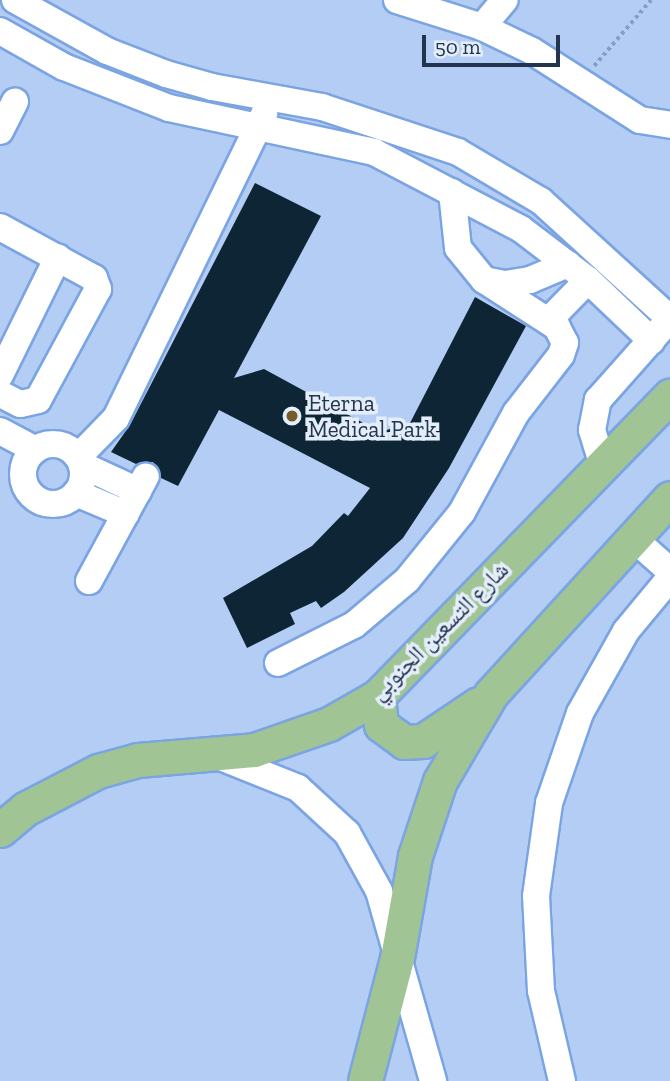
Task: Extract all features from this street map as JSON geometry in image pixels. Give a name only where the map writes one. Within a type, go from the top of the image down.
[{"type":"main road","name":"شارع التسعين الجنوبي","points":[[8,819],[98,771],[138,760],[218,756],[296,738],[378,696],[670,396]]},
{"type":"main road","points":[[365,1081],[397,958],[404,904],[425,817],[462,740],[491,694],[670,498]]},
{"type":"main road","points":[[378,696],[377,716],[387,733],[414,743],[432,736],[491,694]]},
{"type":"street","points":[[15,0],[107,51],[166,74],[271,99],[322,107],[414,134],[502,176],[561,217],[670,317],[652,341],[598,400],[592,430],[603,466]]},
{"type":"street","points":[[397,0],[482,27],[582,82],[640,120],[670,125]]},
{"type":"street","points":[[482,27],[505,0]]},
{"type":"street","points":[[0,31],[93,80],[155,104],[374,152],[485,208],[543,245],[578,272],[652,341]]},
{"type":"street","points":[[93,80],[107,51]]},
{"type":"street","points":[[155,104],[166,74]]},
{"type":"street","points":[[76,493],[80,461],[116,418],[271,99]]},
{"type":"street","points":[[0,131],[15,102]]},
{"type":"street","points":[[485,208],[502,176]]},
{"type":"street","points":[[278,663],[334,637],[372,611],[445,536],[480,483],[516,413],[561,355],[564,337],[548,321],[484,280],[458,248],[452,192]]},
{"type":"street","points":[[543,245],[561,217]]},
{"type":"street","points":[[0,228],[58,257],[94,278],[96,295],[38,400],[20,404],[1,377],[58,257]]},
{"type":"street","points":[[484,280],[505,284],[578,272]]},
{"type":"street","points":[[548,321],[578,272]]},
{"type":"street","points":[[0,431],[35,450],[58,444],[80,461],[136,494]]},
{"type":"street","points":[[23,474],[35,450]]},
{"type":"street","points":[[0,462],[23,474],[33,496],[47,503],[63,502],[76,493],[136,494]]},
{"type":"street","points":[[89,581],[136,494]]},
{"type":"street","points":[[633,538],[670,571]]},
{"type":"street","points":[[562,1081],[541,991],[536,896],[550,803],[579,713],[626,631],[670,578]]},
{"type":"street","points":[[218,756],[298,788],[347,833],[379,891],[433,1081]]},
{"type":"path","points":[[582,82],[612,41],[651,0]]},
{"type":"building","name":"Eterna Medical Park","points":[[255,183],[321,216],[234,378],[264,369],[380,432],[410,423],[475,297],[526,326],[449,468],[403,538],[344,592],[321,608],[316,601],[290,613],[295,624],[247,648],[223,598],[312,546],[344,513],[348,516],[370,488],[219,410],[178,486],[161,478],[153,462],[136,464],[111,452],[130,425]]},
{"type":"place","name":"Eterna Medical Park","points":[[292,416]]}]
